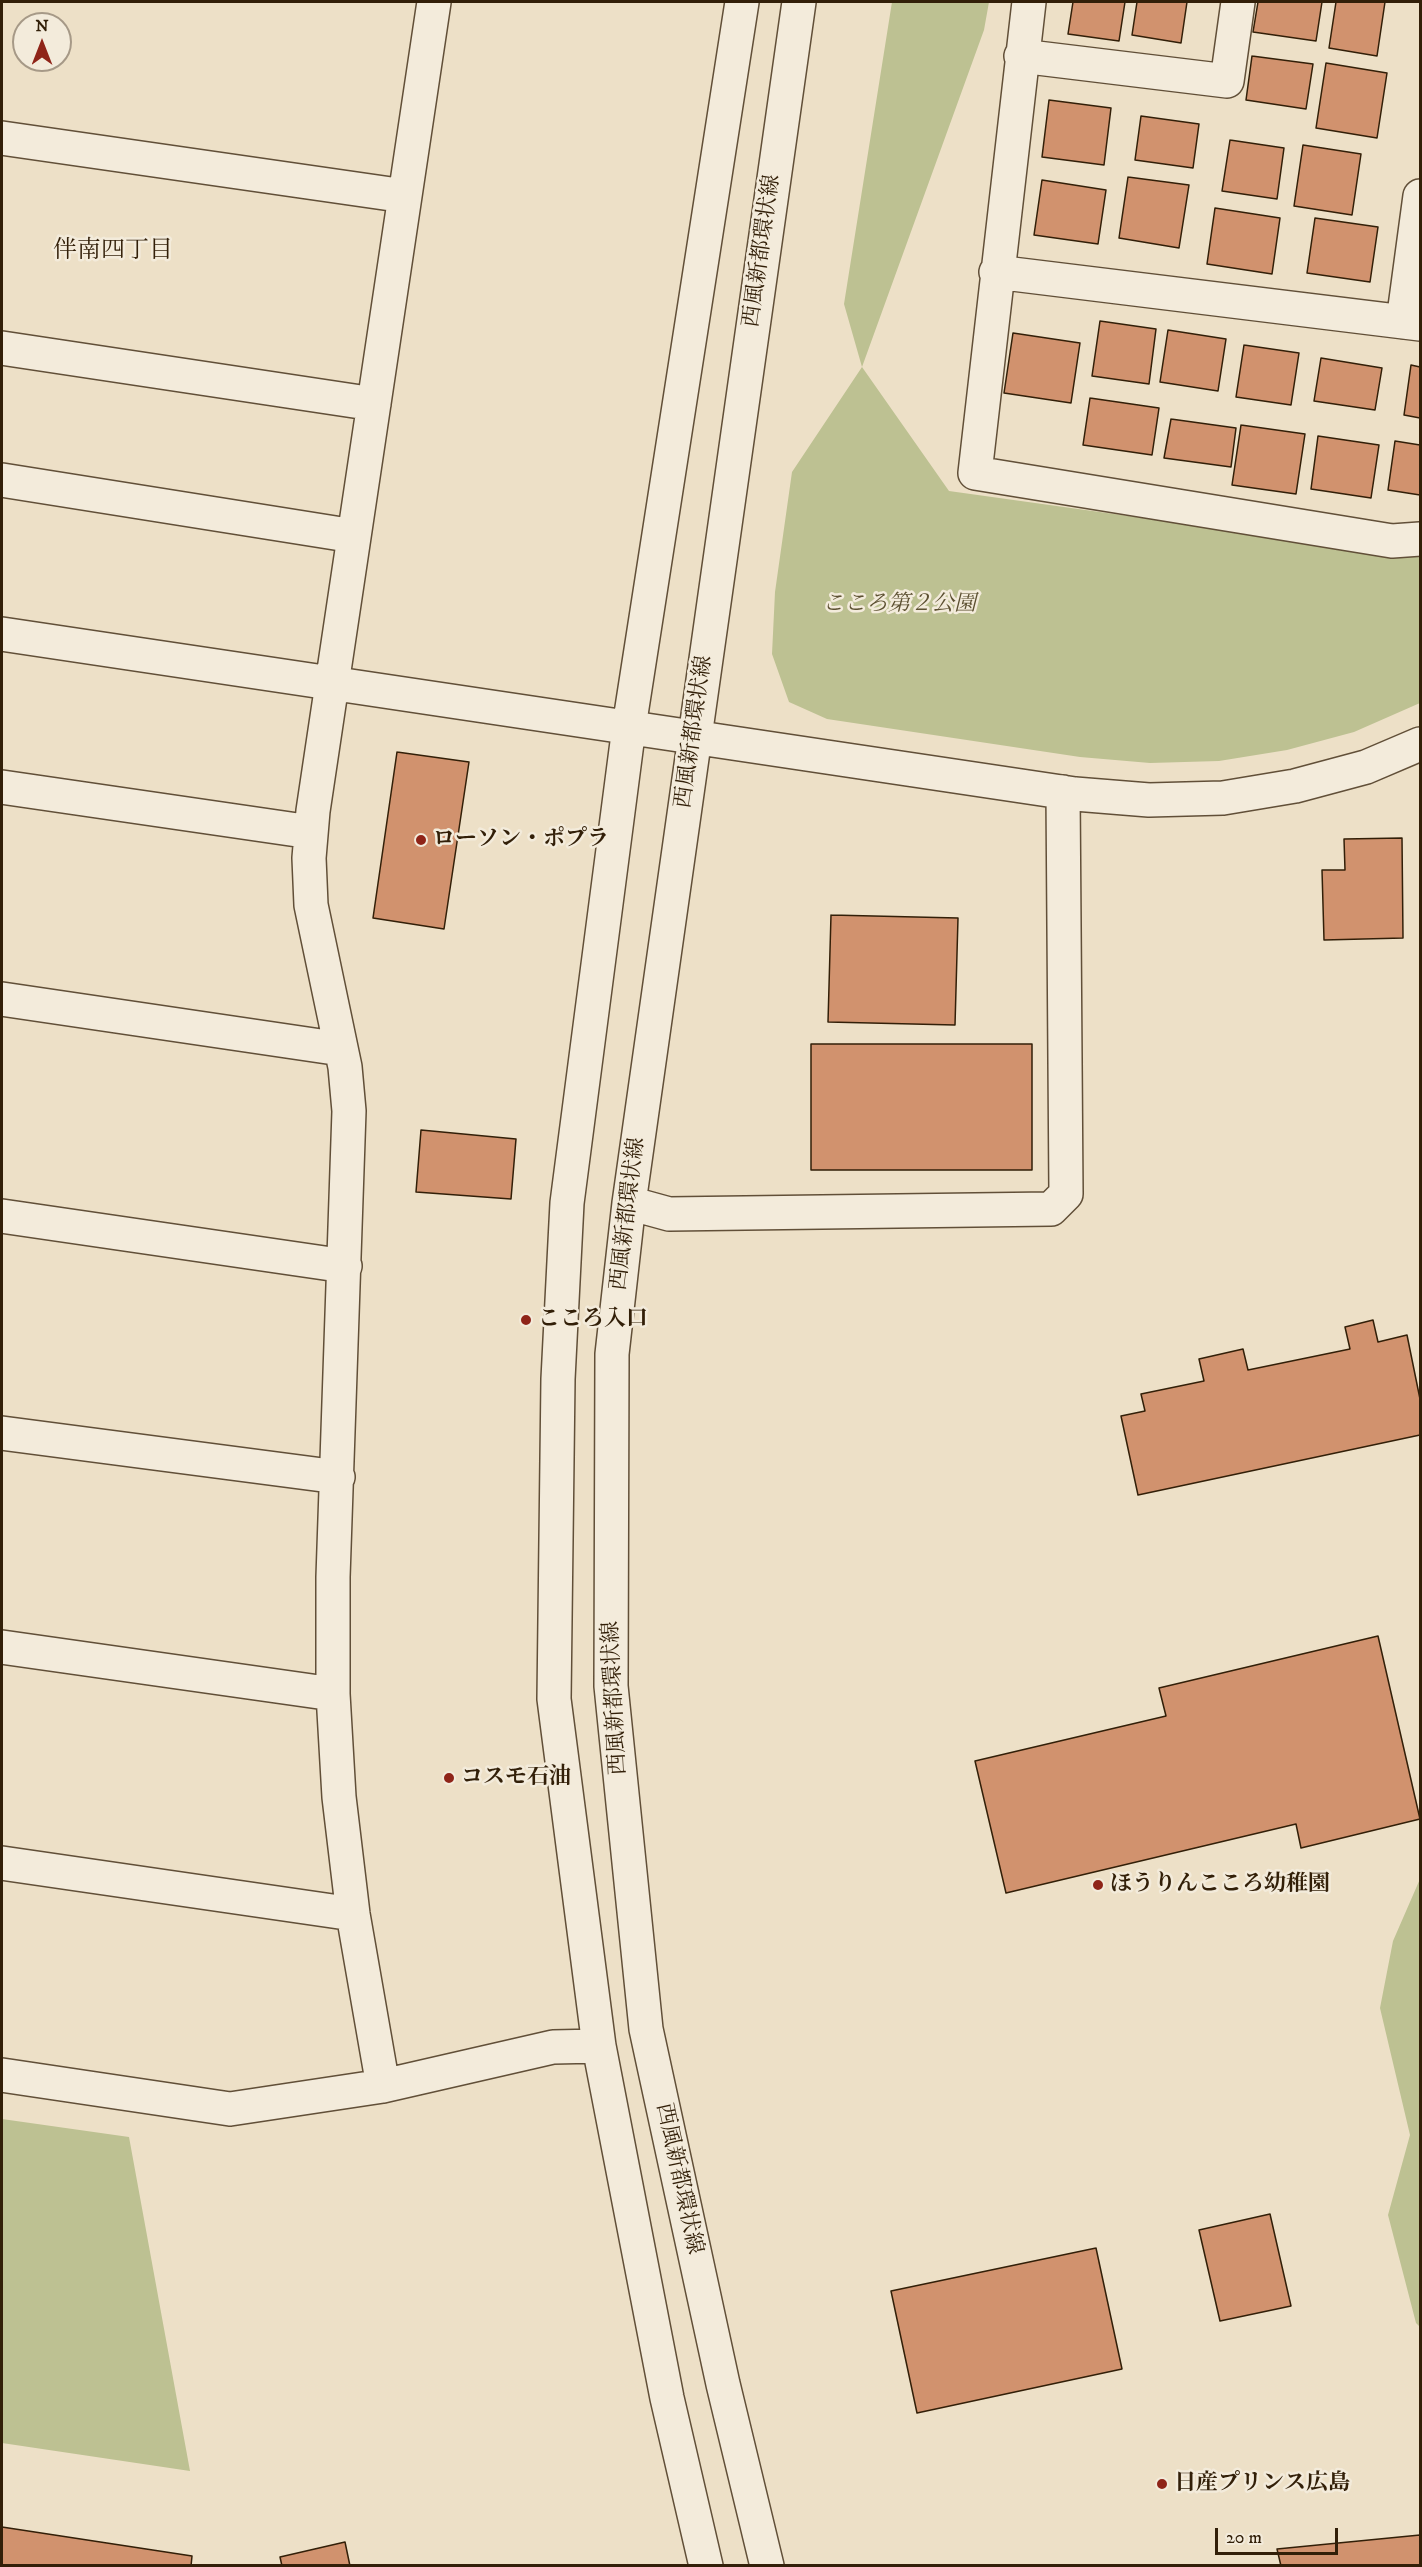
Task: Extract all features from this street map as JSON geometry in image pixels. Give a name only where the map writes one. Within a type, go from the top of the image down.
[{"type":"street","points":[[383,2085],[353,1914],[339,1797],[333,1694],[333,1577],[349,1111],[341,1049],[311,905],[311,832],[434,2]]},
{"type":"street","points":[[706,2565],[666,2398],[598,2046],[554,1699],[558,1378],[567,1203],[629,727],[742,2]]},
{"type":"street","name":"西風新都環状線","points":[[767,2565],[723,2384],[646,2030],[611,1686],[612,1354],[628,1203],[799,2]]},
{"type":"street","points":[[1029,2],[996,272],[975,473],[1392,541],[1420,539]]},
{"type":"street","points":[[1021,56],[1227,81],[1238,2]]},
{"type":"street","points":[[2,138],[405,196]]},
{"type":"street","points":[[996,272],[1412,323],[1420,196]]},
{"type":"street","points":[[2,348],[374,404]]},
{"type":"street","points":[[2,480],[354,536]]},
{"type":"street","points":[[2,634],[1063,792],[1149,800],[1223,798],[1295,786],[1366,767],[1420,744]]},
{"type":"street","points":[[2,787],[311,832]]},
{"type":"street","points":[[628,1203],[669,1214],[1051,1209],[1066,1194],[1063,792]]},
{"type":"street","points":[[2,999],[341,1049]]},
{"type":"street","points":[[2,1216],[345,1266]]},
{"type":"street","points":[[2,1433],[338,1477]]},
{"type":"street","points":[[2,1647],[333,1694]]},
{"type":"street","points":[[2,1863],[353,1914]]},
{"type":"street","points":[[2,2075],[230,2109],[383,2085],[553,2047],[598,2046]]},
{"type":"green space","points":[[892,2],[989,2],[984,30],[862,367],[844,304]]},
{"type":"green space","name":"こころ第２公園","points":[[862,367],[949,491],[1401,554],[1420,552],[1420,703],[1354,732],[1287,750],[1219,761],[1150,763],[1080,757],[827,719],[789,702],[772,654],[775,592],[792,472]]},
{"type":"green space","points":[[1420,1879],[1420,2327],[1416,2323],[1388,2215],[1410,2135],[1380,2008],[1393,1941]]},
{"type":"green space","points":[[2,2119],[129,2137],[190,2471],[2,2443]]},
{"type":"building","points":[[1073,2],[1125,2],[1119,41],[1068,34]]},
{"type":"building","points":[[1137,2],[1187,2],[1181,43],[1132,35]]},
{"type":"building","points":[[1258,2],[1322,2],[1316,41],[1253,32]]},
{"type":"building","points":[[1336,2],[1385,2],[1377,56],[1329,48]]},
{"type":"building","points":[[1252,56],[1313,64],[1306,109],[1246,100]]},
{"type":"building","points":[[1326,63],[1387,73],[1377,138],[1316,128]]},
{"type":"building","points":[[1049,100],[1111,108],[1104,165],[1042,157]]},
{"type":"building","points":[[1141,116],[1199,124],[1193,168],[1135,160]]},
{"type":"building","points":[[1230,140],[1284,148],[1277,199],[1222,191]]},
{"type":"building","points":[[1303,145],[1361,154],[1352,215],[1294,206]]},
{"type":"building","points":[[1128,177],[1189,185],[1179,248],[1119,238]]},
{"type":"building","points":[[1042,180],[1106,190],[1098,244],[1034,235]]},
{"type":"building","points":[[1215,208],[1280,218],[1272,274],[1207,264]]},
{"type":"building","points":[[1315,218],[1378,227],[1370,282],[1307,273]]},
{"type":"building","points":[[1100,321],[1156,329],[1149,384],[1092,376]]},
{"type":"building","points":[[1168,330],[1226,339],[1218,391],[1160,382]]},
{"type":"building","points":[[1013,333],[1080,343],[1071,403],[1004,393]]},
{"type":"building","points":[[1244,345],[1299,353],[1291,405],[1236,397]]},
{"type":"building","points":[[1321,358],[1382,368],[1375,410],[1314,401]]},
{"type":"building","points":[[1411,365],[1420,367],[1420,418],[1404,415]]},
{"type":"building","points":[[1090,398],[1159,408],[1152,455],[1083,445]]},
{"type":"building","points":[[1171,419],[1236,428],[1231,467],[1164,458]]},
{"type":"building","points":[[1241,425],[1305,434],[1296,494],[1232,485]]},
{"type":"building","points":[[1318,436],[1379,445],[1371,498],[1311,489]]},
{"type":"building","points":[[1395,441],[1420,445],[1420,495],[1388,490]]},
{"type":"building","name":"ローソン・ポプラ","points":[[397,752],[469,762],[444,929],[373,918]]},
{"type":"building","points":[[1402,838],[1403,938],[1324,940],[1322,870],[1345,870],[1344,839]]},
{"type":"building","points":[[831,915],[958,918],[955,1025],[828,1022]]},
{"type":"building","points":[[811,1044],[1032,1044],[1032,1170],[811,1170]]},
{"type":"building","points":[[421,1130],[516,1139],[511,1199],[416,1192]]},
{"type":"building","points":[[1373,1320],[1378,1342],[1407,1335],[1420,1399],[1420,1435],[1138,1495],[1121,1416],[1145,1411],[1141,1394],[1204,1381],[1199,1359],[1243,1349],[1248,1370],[1350,1349],[1345,1327]]},
{"type":"building","points":[[1378,1636],[1420,1819],[1301,1848],[1296,1824],[1006,1893],[975,1761],[1166,1716],[1159,1688]]},
{"type":"building","points":[[1270,2214],[1291,2306],[1220,2321],[1199,2230]]},
{"type":"building","points":[[1096,2248],[1122,2369],[917,2413],[891,2291]]},
{"type":"building","points":[[2,2527],[192,2556],[191,2566],[2,2566]]},
{"type":"building","points":[[1420,2535],[1420,2566],[1281,2566],[1277,2549]]},
{"type":"building","points":[[345,2542],[350,2566],[282,2566],[280,2557]]},
{"type":"place","name":"ローソン・ポプラ","points":[[421,840]]},
{"type":"place","name":"こころ入口","points":[[526,1320]]},
{"type":"place","name":"コスモ石油","points":[[449,1778]]},
{"type":"place","name":"ほうりんこころ幼稚園","points":[[1098,1885]]},
{"type":"place","name":"日産プリンス広島","points":[[1162,2484]]},
{"type":"district","name":"伴南四丁目","points":[[113,252]]}]
